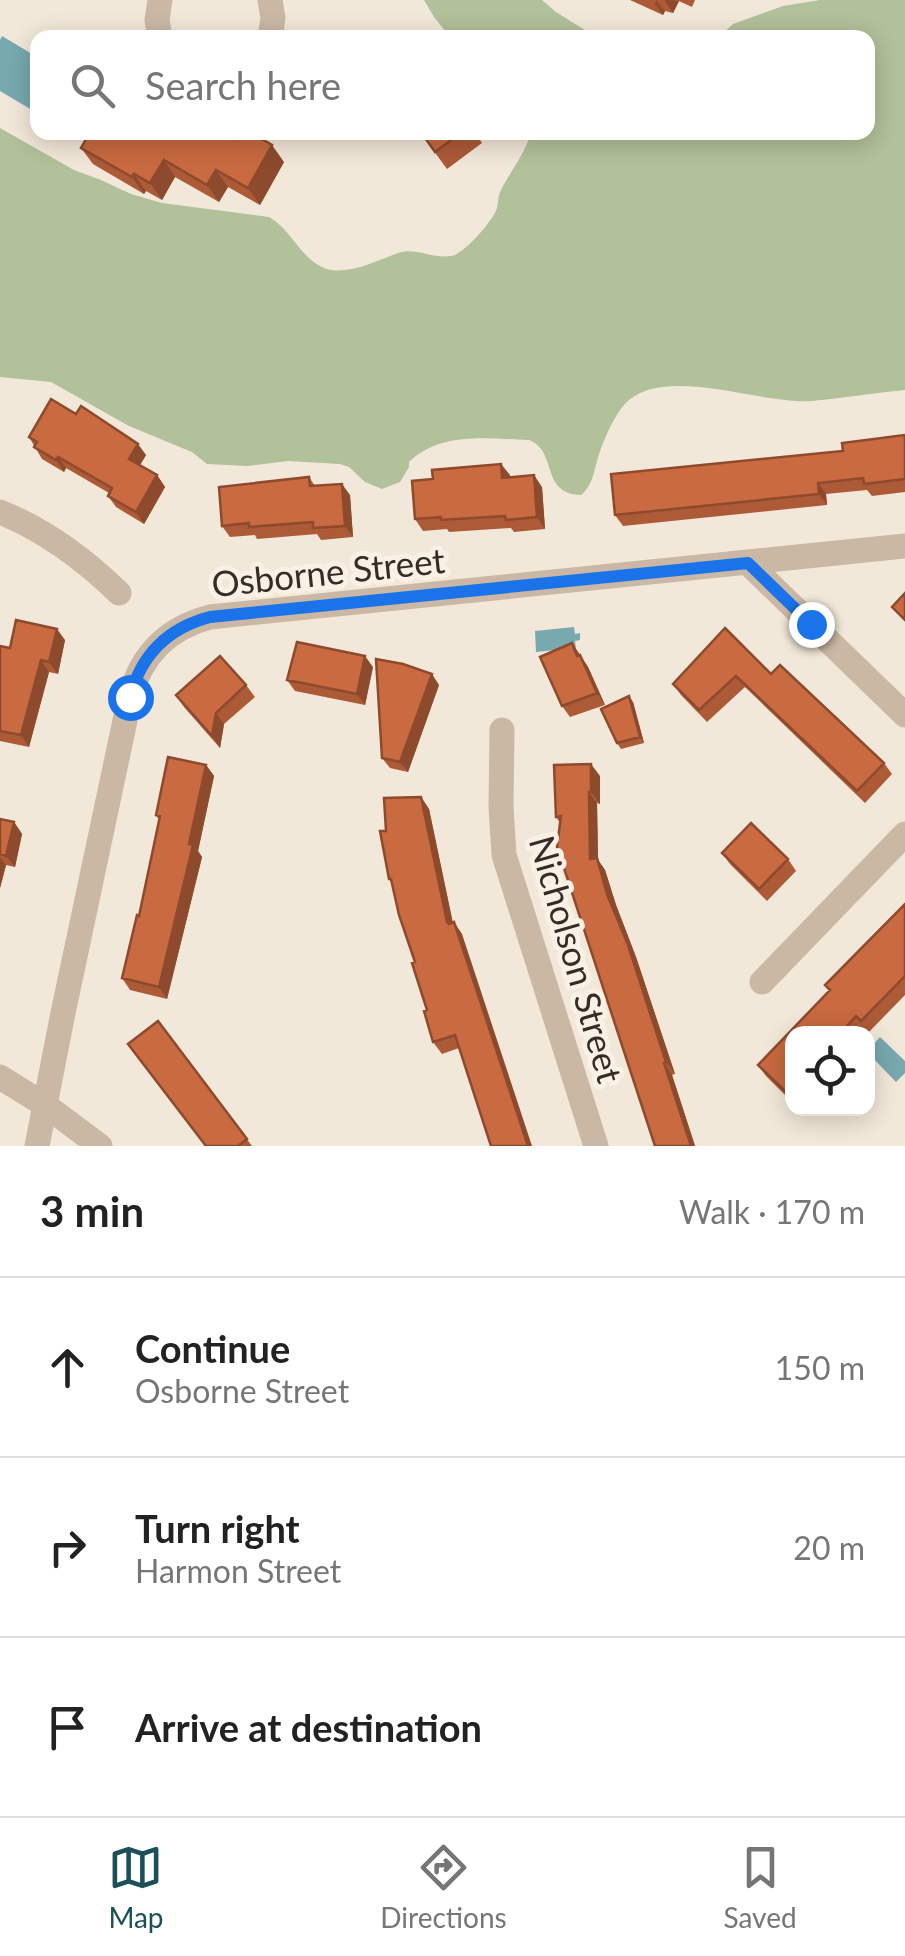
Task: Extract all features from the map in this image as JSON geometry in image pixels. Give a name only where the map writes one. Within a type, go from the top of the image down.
[{"type":"street","points":[[159,30],[160,0]]},
{"type":"street","points":[[270,0],[271,30]]},
{"type":"street","points":[[0,512],[62,546],[119,594]]},
{"type":"street","name":"Osborne Street","points":[[37,1146],[130,697],[144,662],[170,634],[210,617],[905,546]]},
{"type":"street","points":[[748,563],[905,715]]},
{"type":"street","name":"Nicholson Street","points":[[502,730],[504,855],[596,1146]]},
{"type":"street","points":[[762,982],[905,834]]},
{"type":"street","points":[[0,1078],[100,1146]]},
{"type":"green space","points":[[424,0],[542,0],[585,30],[444,30]]},
{"type":"green space","points":[[820,0],[905,0],[905,390],[792,401],[692,386],[646,390],[629,400],[615,417],[591,481],[581,495],[560,488],[544,453],[529,440],[481,438],[435,445],[409,462],[400,482],[382,489],[340,464],[207,464],[192,452],[129,426],[51,382],[0,377],[0,128],[74,170],[131,194],[162,203],[269,217],[308,258],[324,268],[352,269],[404,252],[451,256],[470,244],[490,221],[501,190],[528,140],[875,140],[875,30],[727,30],[783,6]]},
{"type":"water","points":[[2,36],[30,53],[30,109],[0,91]]},
{"type":"water","points":[[574,627],[575,634],[580,633],[576,648],[536,652],[535,631]]},
{"type":"water","points":[[880,1037],[905,1061],[905,1073],[896,1082],[875,1060],[875,1042]]},
{"type":"building","points":[[86,140],[264,140],[272,145],[248,188],[216,170],[207,185],[164,160],[150,183],[81,148]]},
{"type":"building","points":[[427,140],[451,140],[435,152]]},
{"type":"building","points":[[51,399],[76,414],[81,406],[138,444],[129,459],[157,475],[136,512],[108,496],[112,488],[34,447],[37,442],[29,437]]},
{"type":"building","points":[[905,435],[905,479],[864,484],[863,478],[818,483],[819,494],[615,515],[611,474],[843,451],[842,443]]},
{"type":"building","points":[[501,464],[502,478],[534,475],[537,517],[415,519],[412,481],[433,479],[432,470]]},
{"type":"building","points":[[309,477],[310,486],[342,484],[345,526],[313,528],[313,522],[222,526],[219,487]]},
{"type":"building","points":[[905,593],[905,620],[892,607]]},
{"type":"building","points":[[16,620],[57,629],[49,662],[41,660],[21,735],[0,731],[0,646],[10,648]]},
{"type":"building","points":[[725,628],[771,674],[780,665],[884,763],[857,791],[736,676],[699,710],[673,684]]},
{"type":"building","points":[[297,642],[365,656],[357,694],[287,680]]},
{"type":"building","points":[[572,643],[597,693],[562,706],[540,657]]},
{"type":"building","points":[[220,656],[246,685],[216,713],[212,736],[176,695]]},
{"type":"building","points":[[376,659],[432,674],[400,762],[382,758]]},
{"type":"building","points":[[629,696],[640,737],[617,743],[601,709]]},
{"type":"building","points":[[168,757],[206,765],[189,844],[193,845],[159,987],[122,978],[160,816],[156,815]]},
{"type":"building","points":[[591,764],[590,859],[597,858],[628,945],[691,1146],[655,1146],[557,847],[561,816],[556,817],[554,765]]},
{"type":"building","points":[[421,797],[447,922],[454,922],[528,1146],[491,1146],[455,1035],[433,1042],[380,831],[386,831],[384,798]]},
{"type":"building","points":[[0,819],[14,822],[6,856],[0,854]]},
{"type":"building","points":[[751,823],[788,859],[759,889],[722,853]]},
{"type":"building","points":[[905,904],[905,976],[861,1021],[856,1016],[847,1026],[795,1026],[830,990],[825,985]]},
{"type":"building","points":[[158,1021],[247,1139],[238,1146],[206,1146],[128,1044]]},
{"type":"building","points":[[785,1037],[785,1091],[758,1065]]},
{"type":"route","points":[[130,697],[144,662],[158,645],[189,623],[210,617],[748,563],[811,624]]}]
